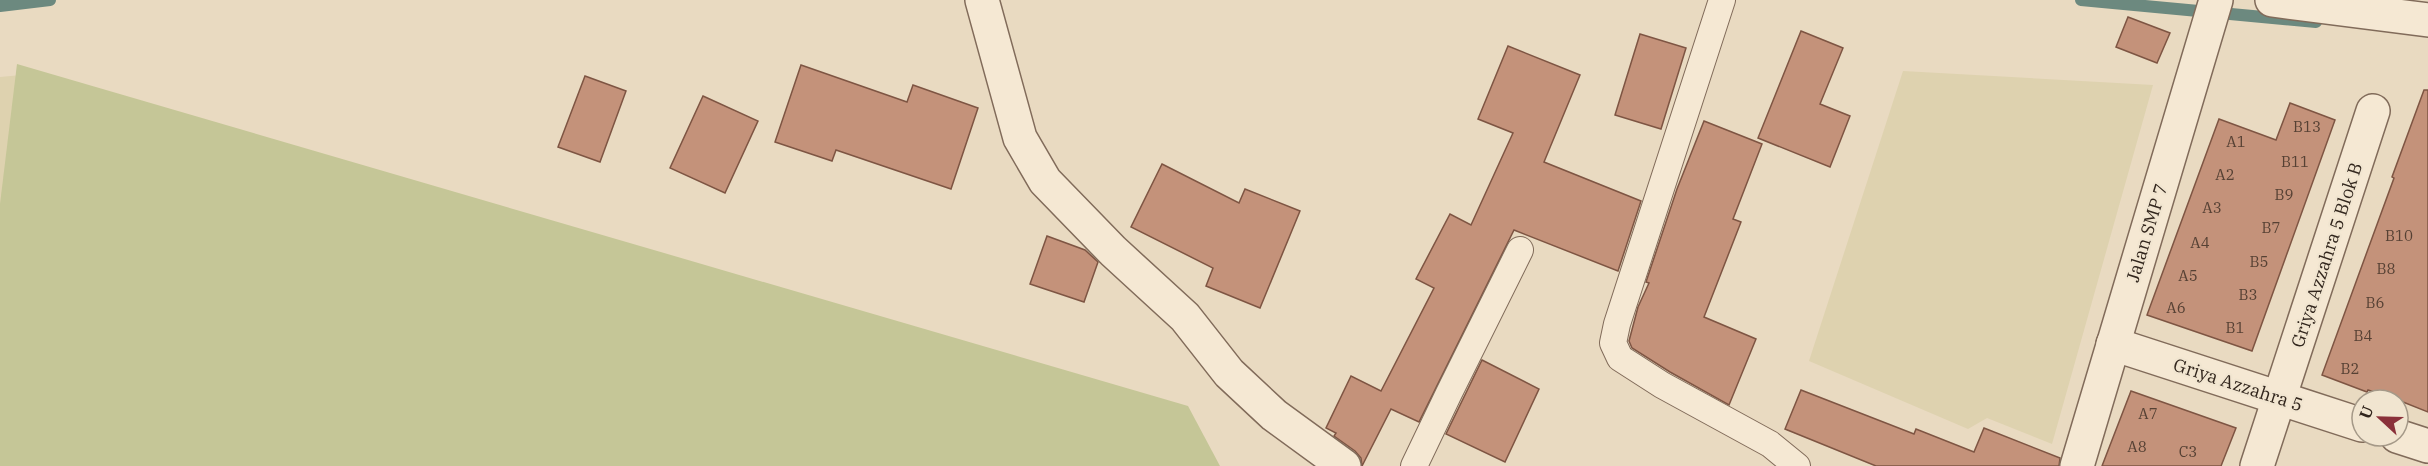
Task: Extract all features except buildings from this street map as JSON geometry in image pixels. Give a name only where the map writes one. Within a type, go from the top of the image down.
[{"type":"street","points":[[982,0],[1020,138],[1045,181],[1113,251],[1185,317],[1229,373],[1274,415],[1344,466]]},
{"type":"street","name":"Jalan SMP 7","points":[[2077,466],[2217,0]]},
{"type":"street","points":[[2272,0],[2428,20]]},
{"type":"street","points":[[1722,1],[1617,324],[1613,343],[1620,358],[1765,455],[1797,466]]},
{"type":"street","name":"Griya Azzahra 5 Blok B","points":[[2257,466],[2373,111]]},
{"type":"street","points":[[1414,466],[1521,250]]},
{"type":"street","name":"Griya Azzahra 5","points":[[2113,344],[2350,421]]},
{"type":"street","points":[[2410,440],[2428,446]]},
{"type":"shaded area","points":[[1903,71],[2153,85],[2052,444],[1987,418],[1968,429],[1809,361]]},
{"type":"shaded area","points":[[43,73],[0,265],[0,77]]},
{"type":"green space","points":[[17,64],[1188,406],[1220,466],[0,466],[0,204]]},
{"type":"waterway","points":[[0,6],[50,0]]},
{"type":"waterway","points":[[2081,0],[2316,22]]}]
